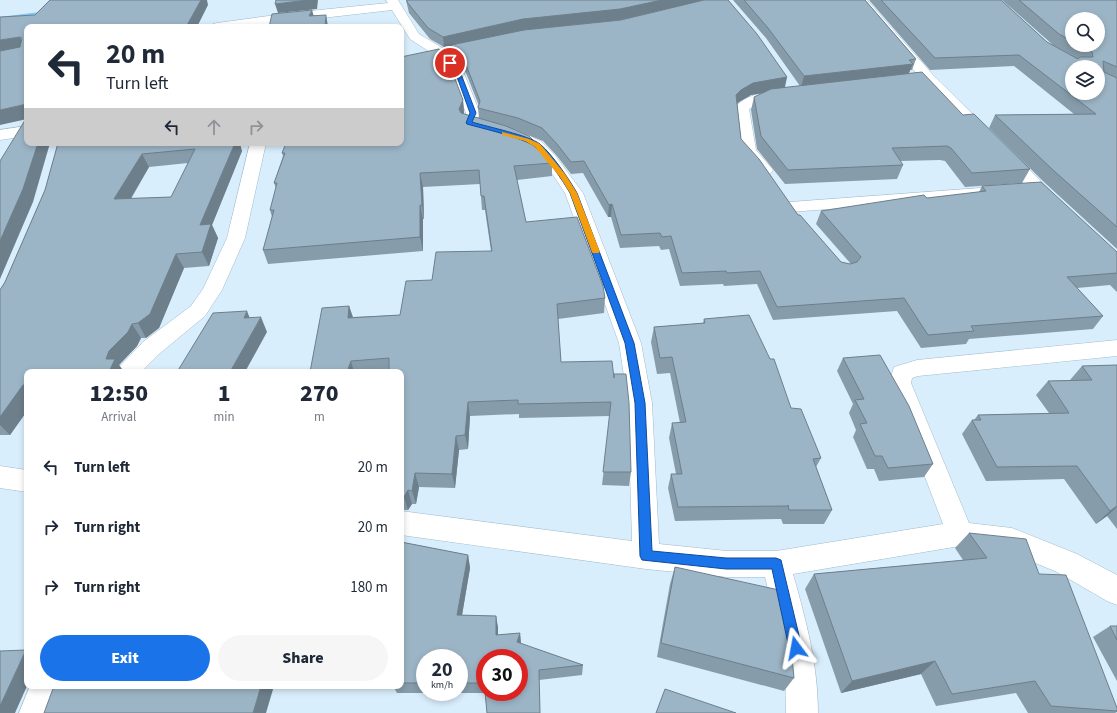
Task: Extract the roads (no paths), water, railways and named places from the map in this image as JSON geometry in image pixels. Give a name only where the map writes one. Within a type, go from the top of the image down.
[{"type":"street","points":[[861,0],[928,78],[1066,214]]},
{"type":"street","points":[[238,24],[394,3],[414,36],[441,53],[458,74],[473,113],[469,123],[527,140],[537,145],[563,176],[574,193],[630,343],[640,403],[646,556]]},
{"type":"street","points":[[913,80],[928,78]]},
{"type":"street","points":[[791,86],[795,92],[766,97],[750,102],[742,108],[748,151],[805,224]]},
{"type":"street","points":[[0,135],[24,131]]},
{"type":"street","points":[[131,369],[151,348],[198,310],[212,290],[236,238],[257,146]]},
{"type":"street","points":[[782,196],[1038,188]]},
{"type":"street","points":[[960,534],[900,383],[902,373],[916,368],[1117,348]]},
{"type":"street","points":[[0,477],[24,481]]},
{"type":"street","points":[[404,523],[646,556],[726,564],[776,564],[960,534],[1012,541],[1067,563],[1117,591]]},
{"type":"street","points":[[776,564],[799,662],[803,702],[802,713]]},
{"type":"street","points":[[35,713],[45,689]]},
{"type":"waterway","points":[[0,18],[47,12]]}]
